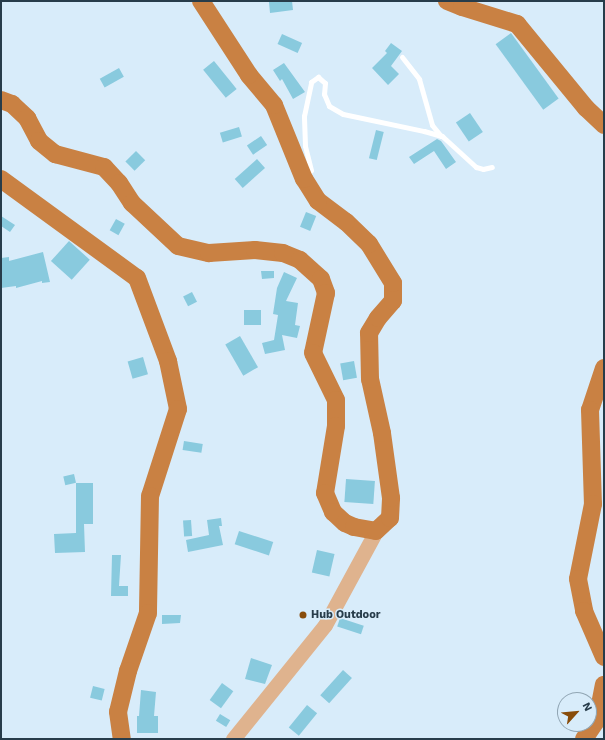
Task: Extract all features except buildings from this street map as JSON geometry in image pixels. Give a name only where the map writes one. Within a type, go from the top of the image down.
[{"type":"highway","points":[[1,100],[12,104],[27,118],[39,141],[56,154],[104,167],[119,183],[132,204],[178,246],[209,253],[255,250],[283,253],[300,260],[321,279],[326,293],[313,353],[336,400],[336,426],[325,493],[332,512],[345,523],[354,527],[376,531],[390,518],[391,498],[382,433],[370,379],[369,334],[378,318],[393,301],[393,283],[369,244],[346,222],[318,201],[304,179],[274,105],[248,75],[201,1]]},
{"type":"highway","points":[[455,3],[517,24],[586,108],[604,125]]},
{"type":"highway","points":[[1,179],[136,278],[168,361],[178,409],[150,496],[148,613],[128,671],[118,712],[122,739]]},
{"type":"highway","points":[[604,368],[590,410],[593,504],[578,579],[584,611],[604,657]]},
{"type":"highway","points":[[584,739],[597,720],[604,686]]},
{"type":"main road","points":[[233,739],[325,625],[376,531]]},
{"type":"lane","points":[[402,57],[419,79],[432,125],[476,167],[483,169],[492,167]]},
{"type":"lane","points":[[304,179],[311,170],[305,146],[304,116],[311,82],[318,77],[325,83],[324,94],[329,106],[343,114],[442,136]]},
{"type":"place","name":"Hub Outdoor","points":[[303,615]]}]
